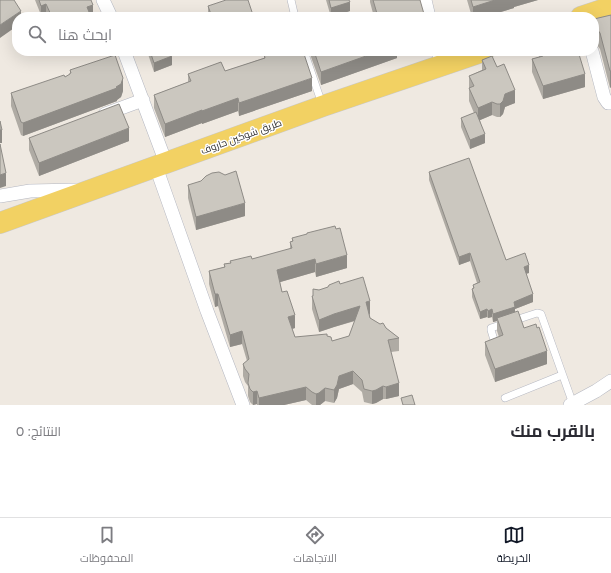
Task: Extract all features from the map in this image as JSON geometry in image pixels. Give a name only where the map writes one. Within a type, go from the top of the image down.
[{"type":"main road","points":[[597,12],[611,7]]},
{"type":"main road","name":"طريق شوكين حاروف","points":[[0,224],[323,106],[440,58],[453,56]]},
{"type":"street","points":[[425,0],[428,12]]},
{"type":"street","points":[[104,1],[109,12]]},
{"type":"street","points":[[126,56],[143,100],[161,165],[207,311],[242,405]]},
{"type":"street","points":[[593,56],[604,97],[608,103],[611,102]]},
{"type":"street","points":[[92,119],[143,100]]},
{"type":"street","points":[[0,196],[30,191],[92,190]]},
{"type":"street","points":[[572,405],[611,381]]},
{"type":"lane","points":[[290,0],[294,12]]},
{"type":"lane","points":[[306,56],[323,106]]},
{"type":"lane","points":[[494,340],[491,328],[539,313],[542,316],[572,405]]},
{"type":"lane","points":[[505,398],[562,375]]},
{"type":"building","points":[[0,0],[14,0],[21,11],[12,12],[12,17],[0,25]]},
{"type":"building","points":[[39,0],[91,0],[93,5],[87,7],[89,12],[50,12],[46,4],[41,6]]},
{"type":"building","points":[[226,0],[248,0],[252,12],[210,12],[208,6]]},
{"type":"building","points":[[329,0],[349,0],[350,2],[331,8]]},
{"type":"building","points":[[373,0],[420,0],[423,12],[377,12]]},
{"type":"building","points":[[471,0],[495,0],[473,7]]},
{"type":"building","points":[[611,15],[611,71],[599,32],[599,18]]},
{"type":"building","points":[[115,56],[123,78],[121,84],[116,87],[117,88],[23,123],[21,122],[11,93],[64,75],[65,77],[71,73],[70,70]]},
{"type":"building","points":[[152,56],[172,56],[154,63]]},
{"type":"building","points":[[264,56],[305,56],[312,78],[239,103],[238,98],[165,124],[154,95],[191,81],[188,74],[221,62],[225,71],[265,58]]},
{"type":"building","points":[[316,56],[366,56],[321,72]]},
{"type":"building","points":[[492,56],[497,67],[504,64],[515,90],[505,94],[503,101],[500,104],[492,102],[478,108],[469,88],[474,86],[469,76],[486,69],[482,60]]},
{"type":"building","points":[[543,56],[580,56],[585,74],[543,86],[532,59]]},
{"type":"building","points":[[119,104],[129,128],[39,163],[29,138]]},
{"type":"building","points":[[476,112],[485,134],[470,140],[461,118]]},
{"type":"building","points":[[0,144],[6,173],[0,175]]},
{"type":"building","points":[[469,158],[506,260],[525,253],[529,265],[524,267],[533,294],[514,302],[515,307],[493,314],[492,309],[488,311],[487,309],[480,312],[472,289],[474,288],[473,285],[480,282],[470,253],[459,257],[429,172]]},
{"type":"building","points":[[236,171],[245,203],[196,217],[188,185],[201,181],[212,173],[219,172],[225,175]]},
{"type":"building","points":[[335,226],[336,229],[340,228],[347,255],[316,264],[315,259],[277,270],[282,292],[287,291],[295,315],[288,317],[295,337],[327,334],[327,336],[331,337],[332,341],[349,336],[360,306],[319,320],[312,296],[313,289],[319,290],[339,281],[340,284],[363,277],[370,301],[366,302],[370,318],[380,324],[383,323],[386,328],[399,338],[388,340],[399,383],[386,387],[383,386],[372,391],[364,389],[362,380],[353,371],[339,376],[334,390],[325,388],[316,394],[306,387],[259,398],[257,391],[253,392],[250,389],[248,383],[249,374],[243,364],[249,359],[242,331],[230,335],[218,294],[215,294],[209,271],[225,267],[224,264],[231,263],[230,261],[251,256],[252,259],[292,248],[290,242],[293,241],[292,238]]},
{"type":"building","points":[[518,311],[524,328],[536,324],[537,328],[539,327],[547,351],[495,369],[485,342],[503,335],[497,318]]},
{"type":"building","points":[[412,395],[415,405],[403,405],[401,398]]}]
